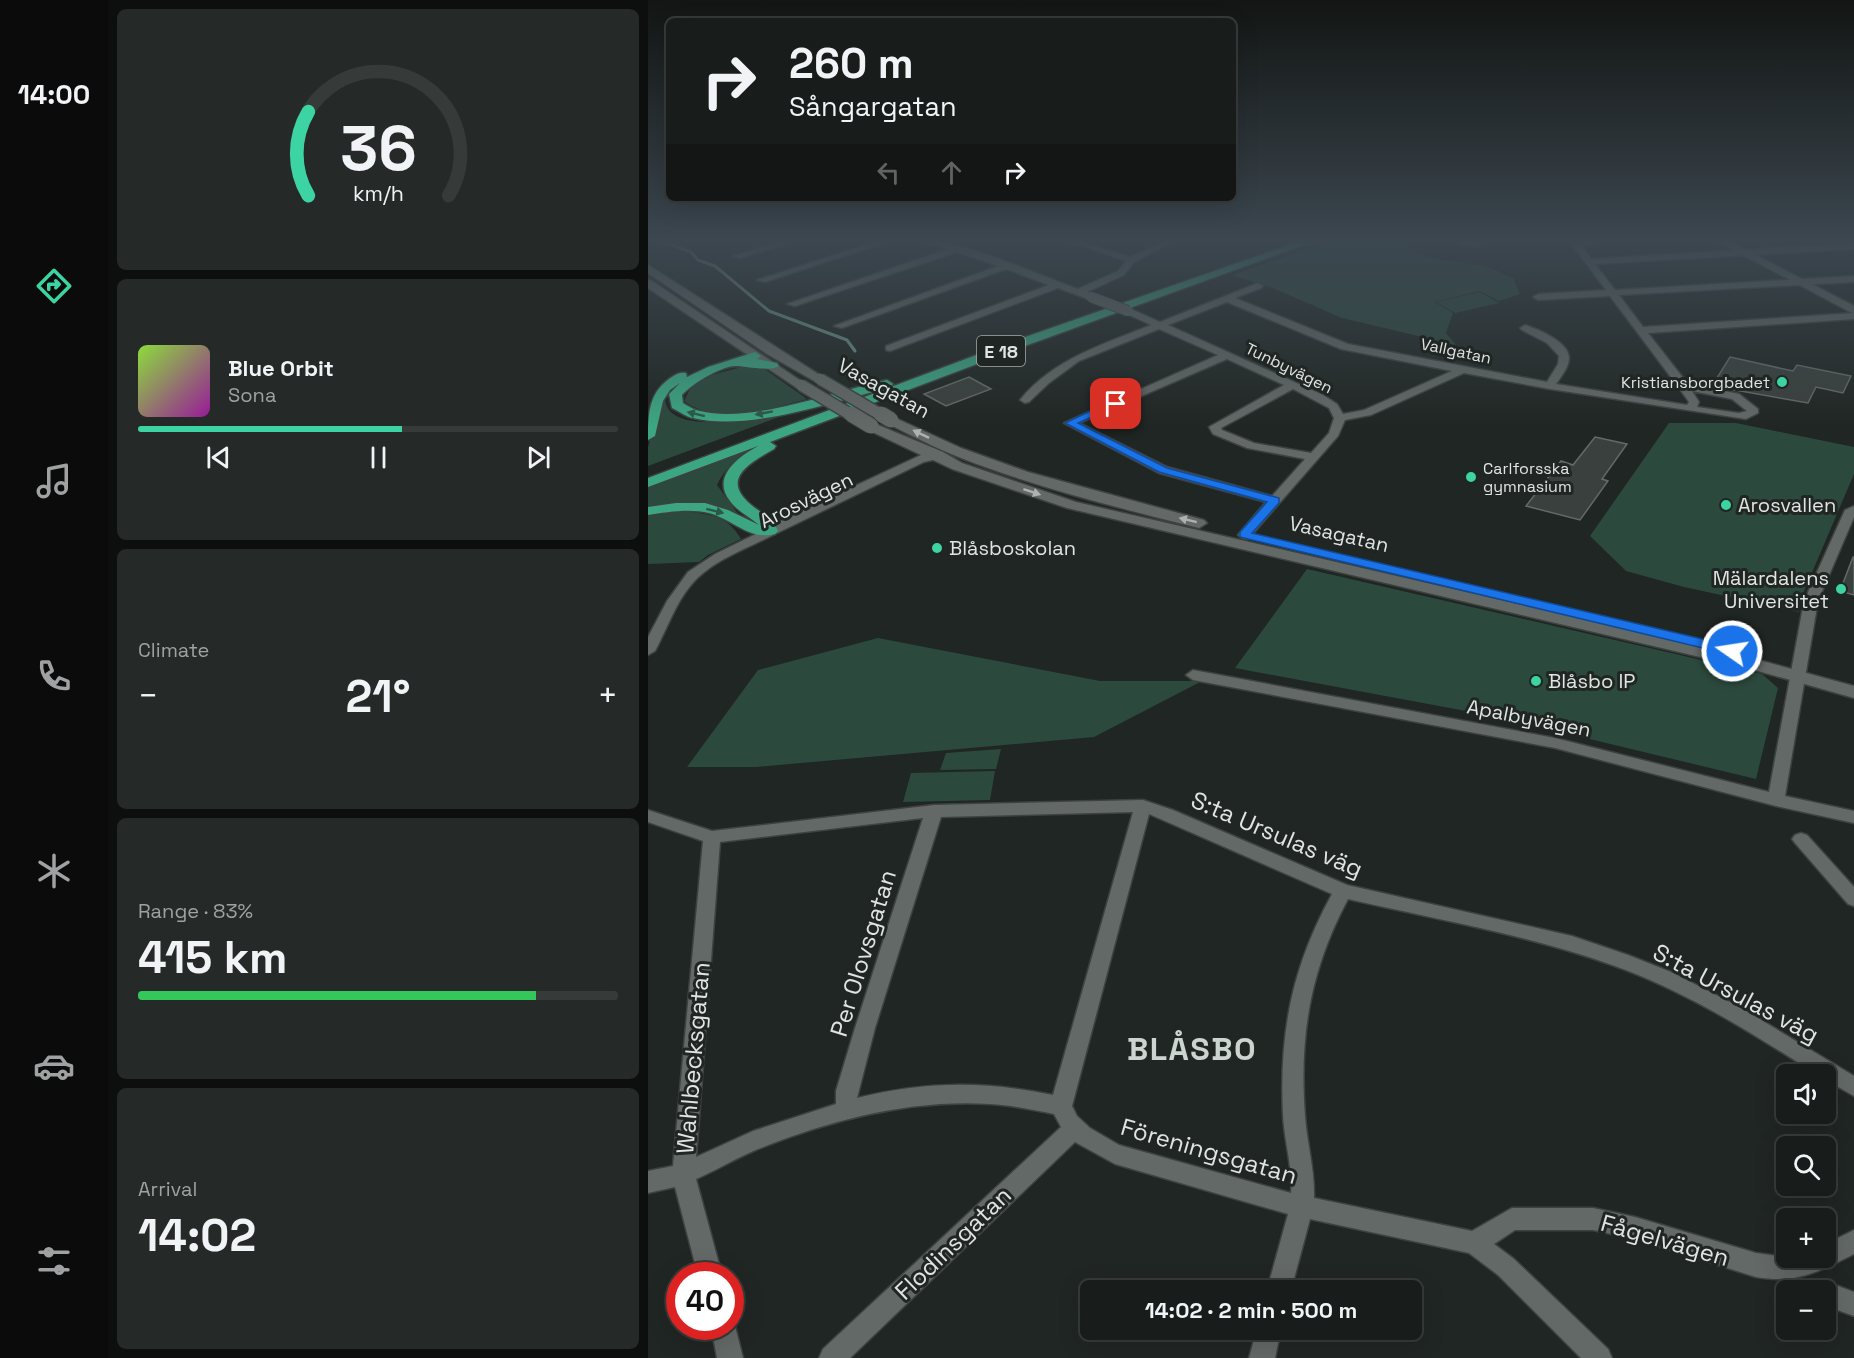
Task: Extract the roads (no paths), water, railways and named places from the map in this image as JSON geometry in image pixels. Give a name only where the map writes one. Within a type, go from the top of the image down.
[{"type":"highway","name":"E 18","points":[[648,472],[1119,301]]},
{"type":"highway","name":"E 18","points":[[648,483],[1018,344],[1139,301]]},
{"type":"highway","name":"E 18","points":[[748,351],[679,389],[674,398],[679,408],[699,416],[736,417],[792,407],[886,384]]},
{"type":"highway","points":[[648,436],[656,400],[668,384],[693,370],[748,351]]},
{"type":"highway","name":"E 18","points":[[716,369],[750,363],[773,366]]},
{"type":"highway","name":"E 18","points":[[774,534],[768,525],[739,503],[730,492],[729,482],[736,468],[766,447],[874,398]]},
{"type":"highway","points":[[648,511],[674,508],[707,509],[723,513],[754,531],[774,534]]},
{"type":"street","name":"Vasagatan","points":[[675,301],[801,385],[871,426],[957,466],[1072,505],[1240,539],[1800,671],[1854,680]]},
{"type":"street","name":"Vasagatan","points":[[698,301],[820,379],[891,420],[951,449],[1007,470],[1240,539]]},
{"type":"street","points":[[792,304],[800,301]]},
{"type":"street","points":[[839,326],[908,301]]},
{"type":"street","points":[[890,348],[1014,301]]},
{"type":"street","name":"Tunbyvägen","points":[[1103,301],[1160,324],[1292,385],[1333,406],[1340,418]]},
{"type":"street","points":[[1025,400],[1045,381],[1076,359],[1222,301]]},
{"type":"street","name":"Vallgatan","points":[[1234,301],[1345,347],[1550,386],[1687,409],[1739,417],[1754,411],[1735,396],[1683,386]]},
{"type":"street","points":[[1618,301],[1694,402],[1687,409]]},
{"type":"street","points":[[1836,301],[1854,311]]},
{"type":"street","points":[[1641,330],[1854,316]]},
{"type":"street","points":[[1525,328],[1557,346],[1564,353],[1564,360],[1550,386]]},
{"type":"street","points":[[748,351],[768,348]]},
{"type":"street","points":[[1228,356],[1070,423],[1163,470],[1275,501]]},
{"type":"street","points":[[1240,539],[1334,434],[1340,418],[1367,413],[1462,370]]},
{"type":"street","points":[[1292,385],[1215,427],[1217,432],[1242,442],[1314,457]]},
{"type":"street","points":[[900,440],[912,457],[902,472]]},
{"type":"street","name":"Arosvägen","points":[[648,651],[655,625],[691,577],[710,571],[774,534],[902,472],[920,459],[936,456],[951,449]]},
{"type":"street","points":[[902,472],[930,466],[957,466]]},
{"type":"street","points":[[1776,800],[1811,601],[1842,526],[1851,510],[1854,510]]},
{"type":"street","name":"Vasagatan","points":[[1800,671],[1854,692]]},
{"type":"street","name":"Apalbyvägen","points":[[1193,675],[1555,743],[1776,800],[1854,817]]},
{"type":"street","points":[[648,1182],[664,1181],[683,1174],[733,1149],[786,1129],[909,1097],[990,1094],[1061,1106],[1143,806]]},
{"type":"street","name":"S:ta Ursulas väg","points":[[648,816],[712,837],[934,811],[1143,806],[1167,814],[1343,891],[1572,944],[1621,960],[1664,978],[1731,1012],[1785,1043],[1854,1088]]},
{"type":"street","name":"Per Olovsgatan","points":[[846,1112],[847,1091],[859,1049],[934,811]]},
{"type":"street","name":"Wahlbecksgatan","points":[[707,1262],[690,1191],[683,1174],[712,837]]},
{"type":"street","points":[[1802,839],[1854,899]]},
{"type":"street","points":[[1282,1280],[1303,1188],[1294,1117],[1293,1039],[1300,991],[1312,950],[1343,891]]},
{"type":"street","name":"Föreningsgatan","points":[[1061,1106],[1065,1117],[1075,1129],[1098,1146],[1115,1154],[1300,1206],[1474,1243],[1506,1267],[1599,1358]]},
{"type":"street","name":"Flodinsgatan","points":[[832,1358],[1054,1146],[1075,1129]]},
{"type":"street","name":"Fågelvägen","points":[[1474,1243],[1512,1219],[1593,1219],[1635,1227],[1756,1265],[1776,1268]]},
{"type":"street","name":"Fågelvägen","points":[[1836,1251],[1854,1242]]},
{"type":"street","points":[[726,1340],[730,1358]]},
{"type":"street","points":[[1262,1358],[1266,1340]]},
{"type":"waterway","points":[[757,301],[769,311],[847,340],[855,351]]},
{"type":"place","name":"Kristiansborgbadet","points":[[1782,382]]},
{"type":"place","name":"Carlforsska gymnasium","points":[[1471,477]]},
{"type":"place","name":"Arosvallen","points":[[1726,505]]},
{"type":"place","name":"Blåsboskolan","points":[[937,548]]},
{"type":"place","name":"Mälardalens Universitet","points":[[1841,589]]},
{"type":"place","name":"Blåsbo IP","points":[[1536,681]]},
{"type":"district","name":"BLÅSBO","points":[[1192,1049]]}]
